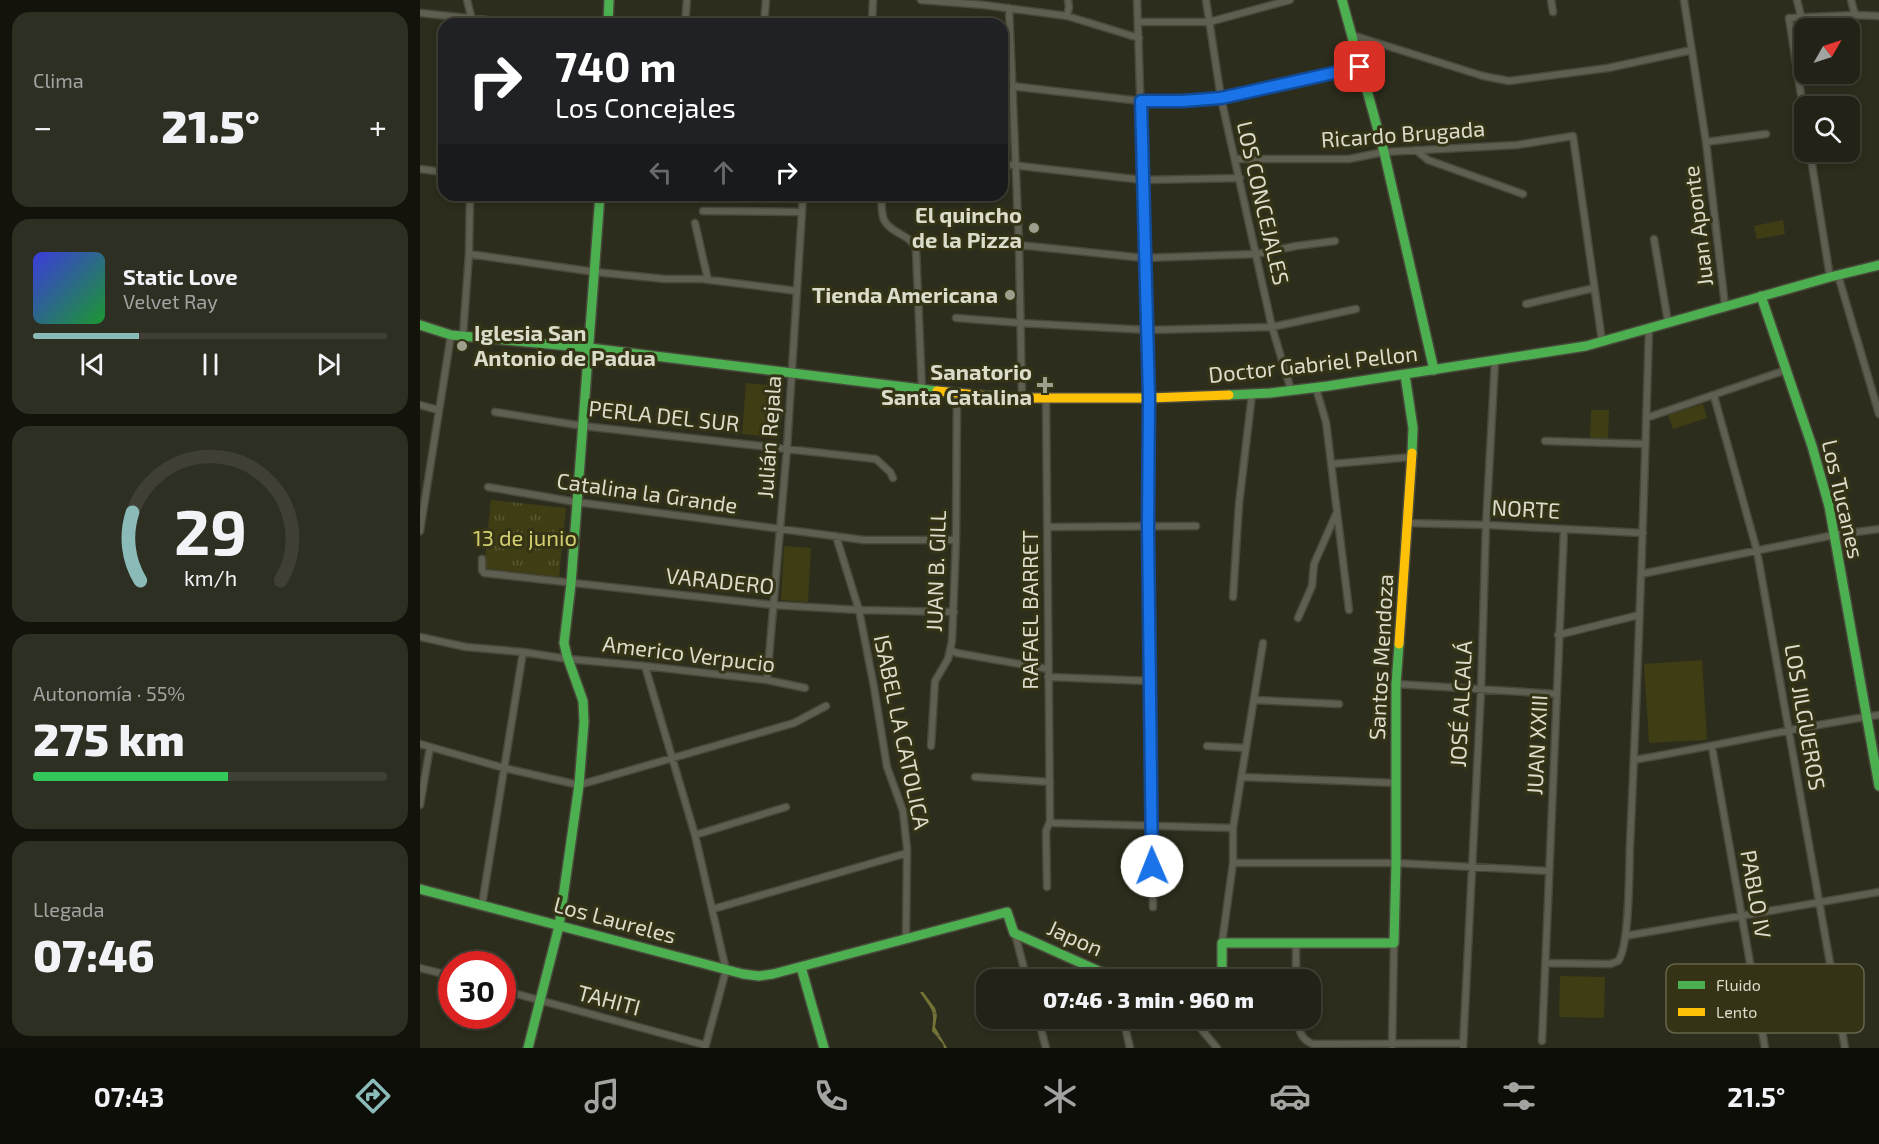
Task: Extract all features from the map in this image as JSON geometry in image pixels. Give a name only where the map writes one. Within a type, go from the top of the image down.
[{"type":"street","points":[[467,0],[472,18]]},
{"type":"street","points":[[608,18],[609,0]]},
{"type":"street","points":[[686,18],[687,0]]},
{"type":"street","points":[[764,18],[766,0]]},
{"type":"street","points":[[872,18],[873,0]]},
{"type":"street","points":[[921,0],[983,2],[1067,16],[1139,38]]},
{"type":"street","points":[[1067,16],[1068,0]]},
{"type":"street","points":[[1137,0],[1148,330],[1153,907]]},
{"type":"street","name":"LOS CONCEJALES","points":[[1206,0],[1221,98],[1272,327],[1291,390]]},
{"type":"street","points":[[1139,22],[1209,22],[1290,0]]},
{"type":"street","points":[[1342,0],[1384,152],[1434,370]]},
{"type":"street","points":[[1551,0],[1553,12]]},
{"type":"street","name":"Juan Aponte","points":[[1684,0],[1706,142],[1725,306]]},
{"type":"street","points":[[1797,0],[1801,16]]},
{"type":"street","points":[[1851,0],[1855,15]]},
{"type":"street","points":[[1009,8],[1019,245],[1022,398]]},
{"type":"street","points":[[420,13],[449,18]]},
{"type":"street","points":[[1801,96],[1789,18],[1879,16]]},
{"type":"street","points":[[1352,35],[1482,76],[1509,81],[1608,68],[1692,50]]},
{"type":"street","name":"LOS CONCEJALES","points":[[1008,86],[1141,101],[1183,101],[1221,98],[1360,67]]},
{"type":"street","points":[[1706,142],[1766,134]]},
{"type":"street","name":"Ricardo Brugada","points":[[1235,159],[1349,159],[1384,152],[1517,145],[1573,136],[1594,288]]},
{"type":"street","points":[[1416,150],[1428,160],[1523,194]]},
{"type":"street","points":[[1812,162],[1834,276],[1879,414]]},
{"type":"street","points":[[1008,165],[1143,180],[1239,178]]},
{"type":"street","points":[[420,169],[438,171]]},
{"type":"street","points":[[463,336],[471,201]]},
{"type":"street","points":[[528,1048],[559,926],[579,785],[583,700],[564,642],[571,584],[600,201]]},
{"type":"street","name":"Julián Rejala","points":[[767,680],[787,448],[803,201]]},
{"type":"street","points":[[882,201],[885,222],[914,242],[916,249],[922,390]]},
{"type":"street","points":[[703,211],[802,212]]},
{"type":"street","points":[[695,223],[708,280]]},
{"type":"street","points":[[1654,239],[1668,322]]},
{"type":"street","points":[[1019,245],[1144,258],[1257,254],[1335,241]]},
{"type":"street","points":[[469,254],[595,272],[665,279],[708,280],[797,291]]},
{"type":"street","name":"Doctor Gabriel Pellon","points":[[420,325],[451,335],[590,348],[957,393],[1022,398],[1149,398],[1252,394],[1405,375],[1586,346],[1879,265]]},
{"type":"street","points":[[1526,304],[1594,288],[1602,341]]},
{"type":"street","name":"Los Tucanes","points":[[1761,296],[1812,446],[1829,506],[1879,786]]},
{"type":"street","points":[[956,318],[1148,330],[1272,327],[1356,309]]},
{"type":"street","points":[[1546,963],[1615,963],[1621,957],[1625,936],[1640,615],[1649,328]]},
{"type":"street","points":[[420,531],[424,485],[451,335]]},
{"type":"street","name":"JOSÉ ALCALÁ","points":[[1463,1045],[1495,361]]},
{"type":"street","points":[[1646,418],[1786,370]]},
{"type":"street","name":"Santos Mendoza","points":[[1394,943],[1396,684],[1413,428],[1405,375]]},
{"type":"street","points":[[1316,387],[1326,422],[1349,610]]},
{"type":"street","name":"JUAN B. GILL","points":[[932,746],[935,681],[948,659],[954,612],[957,393]]},
{"type":"street","points":[[1233,597],[1239,504],[1252,394]]},
{"type":"street","name":"LOS JILGUEROS","points":[[1714,396],[1757,551],[1831,964]]},
{"type":"street","name":"RAFAEL BARRET","points":[[1046,398],[1050,782],[1050,821],[1046,831],[1047,887]]},
{"type":"street","points":[[420,405],[438,410]]},
{"type":"street","name":"PERLA DEL SUR","points":[[495,412],[583,426],[876,459],[893,478]]},
{"type":"street","points":[[1545,441],[1645,444]]},
{"type":"street","points":[[1331,464],[1412,457]]},
{"type":"street","name":"Catalina la Grande","points":[[488,487],[576,502],[780,530],[878,541],[956,540]]},
{"type":"street","points":[[1298,618],[1312,586],[1314,564],[1337,511]]},
{"type":"street","name":"NORTE","points":[[1407,523],[1642,533]]},
{"type":"street","points":[[1048,527],[1196,526]]},
{"type":"street","name":"JUAN XXIII","points":[[1542,1041],[1564,529]]},
{"type":"street","points":[[1641,574],[1834,535],[1879,530]]},
{"type":"street","name":"ISABEL LA CATOLICA","points":[[836,536],[859,610],[887,767],[903,811],[907,853],[906,938]]},
{"type":"street","name":"VARADERO","points":[[482,559],[484,573],[571,584],[773,605],[954,612]]},
{"type":"street","points":[[1558,635],[1640,615]]},
{"type":"street","name":"Americo Verpucio","points":[[420,637],[466,647],[767,680],[805,687]]},
{"type":"street","points":[[1222,969],[1222,944],[1233,863],[1233,828],[1263,643]]},
{"type":"street","points":[[950,650],[1048,669]]},
{"type":"street","points":[[482,905],[523,652]]},
{"type":"street","points":[[645,666],[695,836],[726,969],[705,1046]]},
{"type":"street","points":[[1048,677],[1150,681]]},
{"type":"street","points":[[1396,684],[1557,694]]},
{"type":"street","points":[[1254,700],[1339,704]]},
{"type":"street","points":[[420,744],[504,768],[579,785],[794,723],[826,706]]},
{"type":"street","points":[[1634,760],[1879,715]]},
{"type":"street","points":[[1207,746],[1246,748]]},
{"type":"street","points":[[420,805],[430,747]]},
{"type":"street","name":"PABLO IV","points":[[1712,747],[1750,964]]},
{"type":"street","points":[[975,777],[1050,782]]},
{"type":"street","points":[[1242,777],[1396,783]]},
{"type":"street","points":[[695,836],[786,807]]},
{"type":"street","points":[[1050,821],[1054,824],[1233,828]]},
{"type":"street","points":[[713,909],[907,853]]},
{"type":"street","points":[[1233,863],[1396,863],[1549,871]]},
{"type":"street","name":"Los Laureles","points":[[421,892],[482,905],[743,974],[759,976],[801,967],[1006,912],[1008,912],[1014,933]]},
{"type":"street","points":[[1625,936],[1879,892]]},
{"type":"street","points":[[1014,933],[1024,969]]},
{"type":"street","name":"Japon","points":[[1014,933],[1095,969]]},
{"type":"street","points":[[1296,942],[1296,969]]},
{"type":"street","points":[[1222,944],[1394,943],[1392,1045]]},
{"type":"street","points":[[801,967],[824,1048]]},
{"type":"street","points":[[420,968],[438,972]]},
{"type":"street","name":"TAHITI","points":[[516,994],[705,1046]]},
{"type":"street","points":[[1041,1029],[1046,1048]]},
{"type":"street","points":[[1126,1029],[1130,1048]]},
{"type":"street","points":[[1201,1029],[1216,1048]]},
{"type":"street","points":[[1298,1029],[1306,1041],[1313,1044],[1463,1045]]},
{"type":"street","name":"PABLO IV","points":[[1762,1033],[1765,1048]]},
{"type":"street","name":"LOS JILGUEROS","points":[[1842,1033],[1845,1048]]},
{"type":"green space","points":[[1783,220],[1785,234],[1757,239],[1754,226]]},
{"type":"green space","points":[[746,383],[779,386],[775,437],[742,434]]},
{"type":"green space","points":[[1703,404],[1707,418],[1673,429],[1668,415]]},
{"type":"green space","points":[[1591,410],[1609,410],[1608,439],[1590,438]]},
{"type":"green space","name":"13 de junio","points":[[491,500],[566,508],[559,577],[484,568]]},
{"type":"green space","points":[[784,546],[811,548],[808,602],[781,600]]},
{"type":"green space","points":[[1702,660],[1707,740],[1649,743],[1644,664]]},
{"type":"green space","points":[[1560,976],[1605,977],[1604,1018],[1559,1017]]},
{"type":"water","points":[[920,992],[923,992],[935,1008],[937,1015],[935,1027],[947,1048],[944,1048],[932,1031],[932,1010]]},
{"type":"traffic: fast","points":[[608,18],[609,0]]},
{"type":"traffic: fast","points":[[1342,0],[1384,152],[1434,370]]},
{"type":"traffic: fast","points":[[528,1048],[559,926],[579,785],[584,722],[583,701],[564,643],[571,584],[600,201]]},
{"type":"traffic: fast","points":[[1229,395],[1328,386],[1586,346],[1879,265]]},
{"type":"traffic: fast","points":[[1761,296],[1812,446],[1829,506],[1879,786]]},
{"type":"traffic: fast","points":[[420,325],[451,335],[590,348],[937,391]]},
{"type":"traffic: fast","points":[[1405,375],[1413,428],[1412,453]]},
{"type":"traffic: fast","points":[[1222,969],[1222,943],[1394,943],[1396,684],[1399,644]]},
{"type":"traffic: fast","points":[[420,889],[743,974],[759,976],[1007,912],[1014,933],[1094,969]]},
{"type":"traffic: fast","points":[[801,967],[824,1048]]},
{"type":"traffic: slow","points":[[937,391],[1007,398],[1149,398],[1229,395]]},
{"type":"traffic: slow","points":[[1399,644],[1412,453]]},
{"type":"place","name":"El quincho de la Pizza","points":[[1034,228]]},
{"type":"place","name":"Tienda Americana","points":[[1010,295]]},
{"type":"place","name":"Iglesia San Antonio de Padua","points":[[462,346]]},
{"type":"place","name":"Sanatorio Santa Catalina","points":[[1045,385]]},
{"type":"route","points":[[1152,866],[1148,527],[1149,398],[1141,101],[1221,98],[1360,67]]}]
